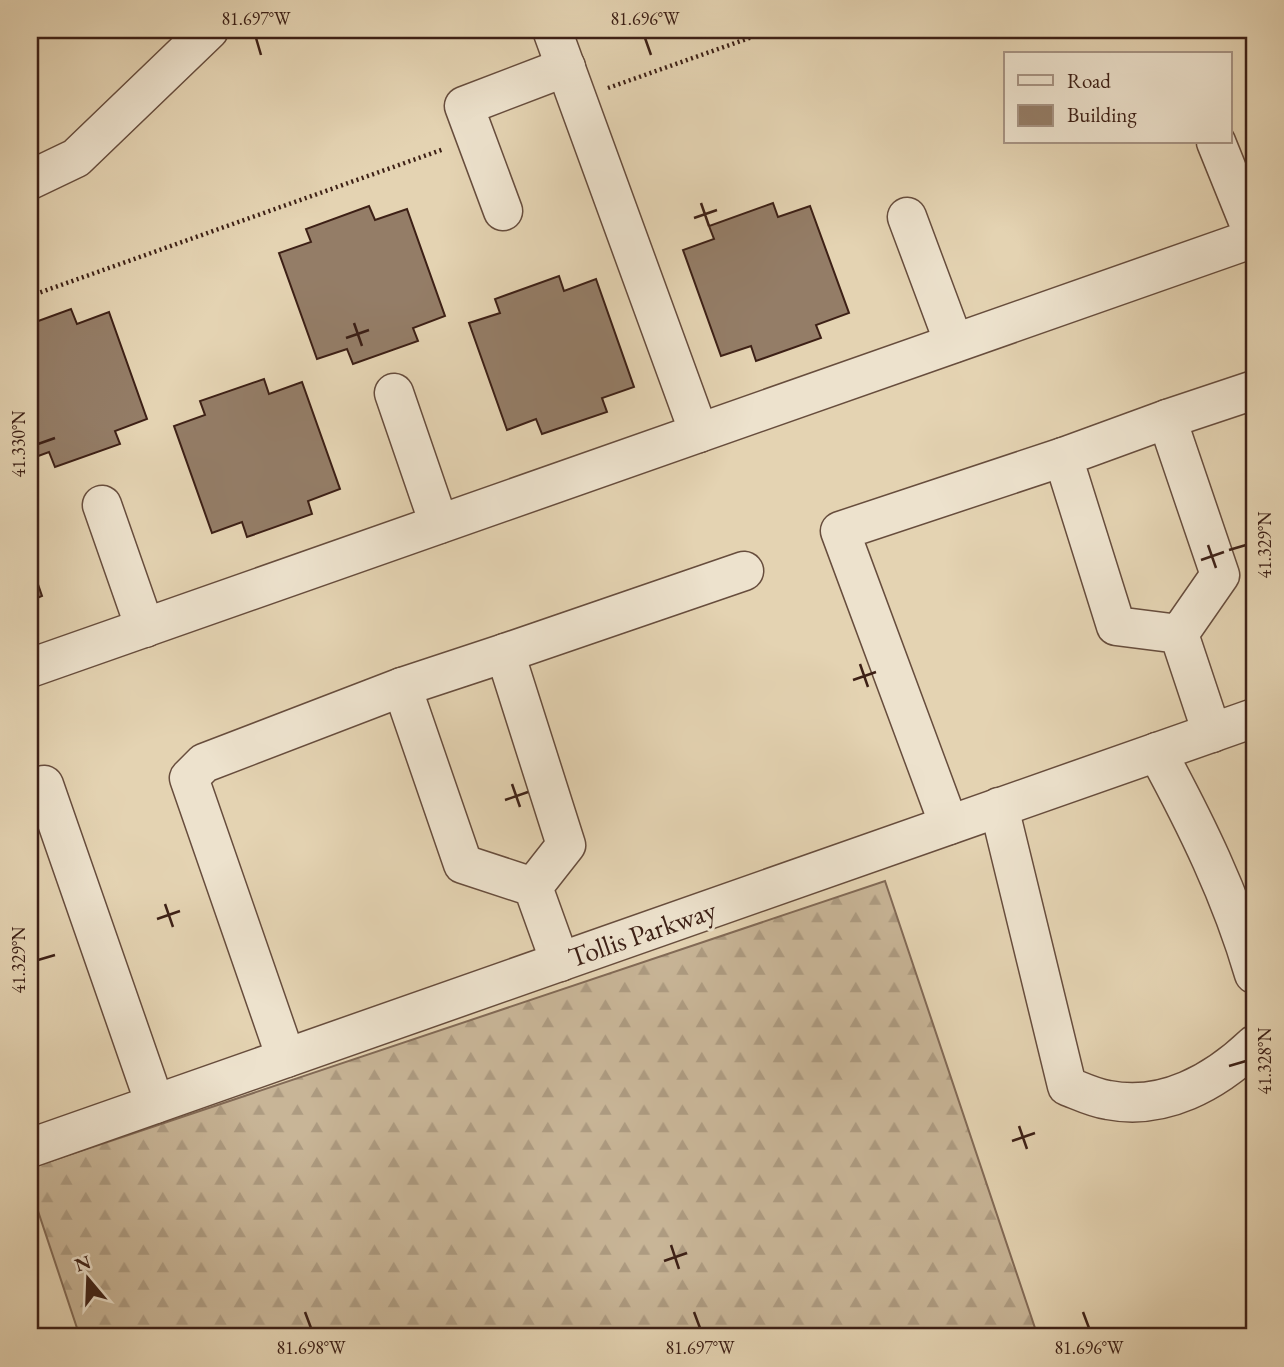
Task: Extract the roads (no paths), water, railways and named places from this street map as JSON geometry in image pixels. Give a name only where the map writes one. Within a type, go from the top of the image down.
[{"type":"street","points":[[30,180],[76,158],[209,30]]},
{"type":"street","points":[[552,30],[699,433]]},
{"type":"street","points":[[503,211],[464,106],[572,83]]},
{"type":"street","points":[[30,668],[1254,237],[1217,144]]},
{"type":"street","points":[[908,217],[954,343]]},
{"type":"street","points":[[949,825],[840,531],[1254,390]]},
{"type":"street","points":[[394,393],[439,524]]},
{"type":"street","points":[[1167,419],[1220,575],[1179,634]]},
{"type":"street","points":[[1063,457],[1116,626],[1179,634]]},
{"type":"street","points":[[102,505],[145,628]]},
{"type":"street","points":[[286,1058],[189,778],[204,763],[402,687],[744,571]]},
{"type":"street","points":[[1179,634],[1212,733]]},
{"type":"street","points":[[505,653],[566,845],[533,887]]},
{"type":"street","points":[[402,687],[463,864],[533,887]]},
{"type":"street","name":"Tollis Parkway","points":[[30,1148],[1254,718]]},
{"type":"street","points":[[1157,752],[1247,922],[1254,974]]},
{"type":"street","points":[[30,790],[44,785],[155,1104]]},
{"type":"street","points":[[999,807],[1067,1086],[1109,1101],[1160,1101],[1227,1071],[1254,1045]]},
{"type":"street","points":[[533,887],[560,962]]}]
